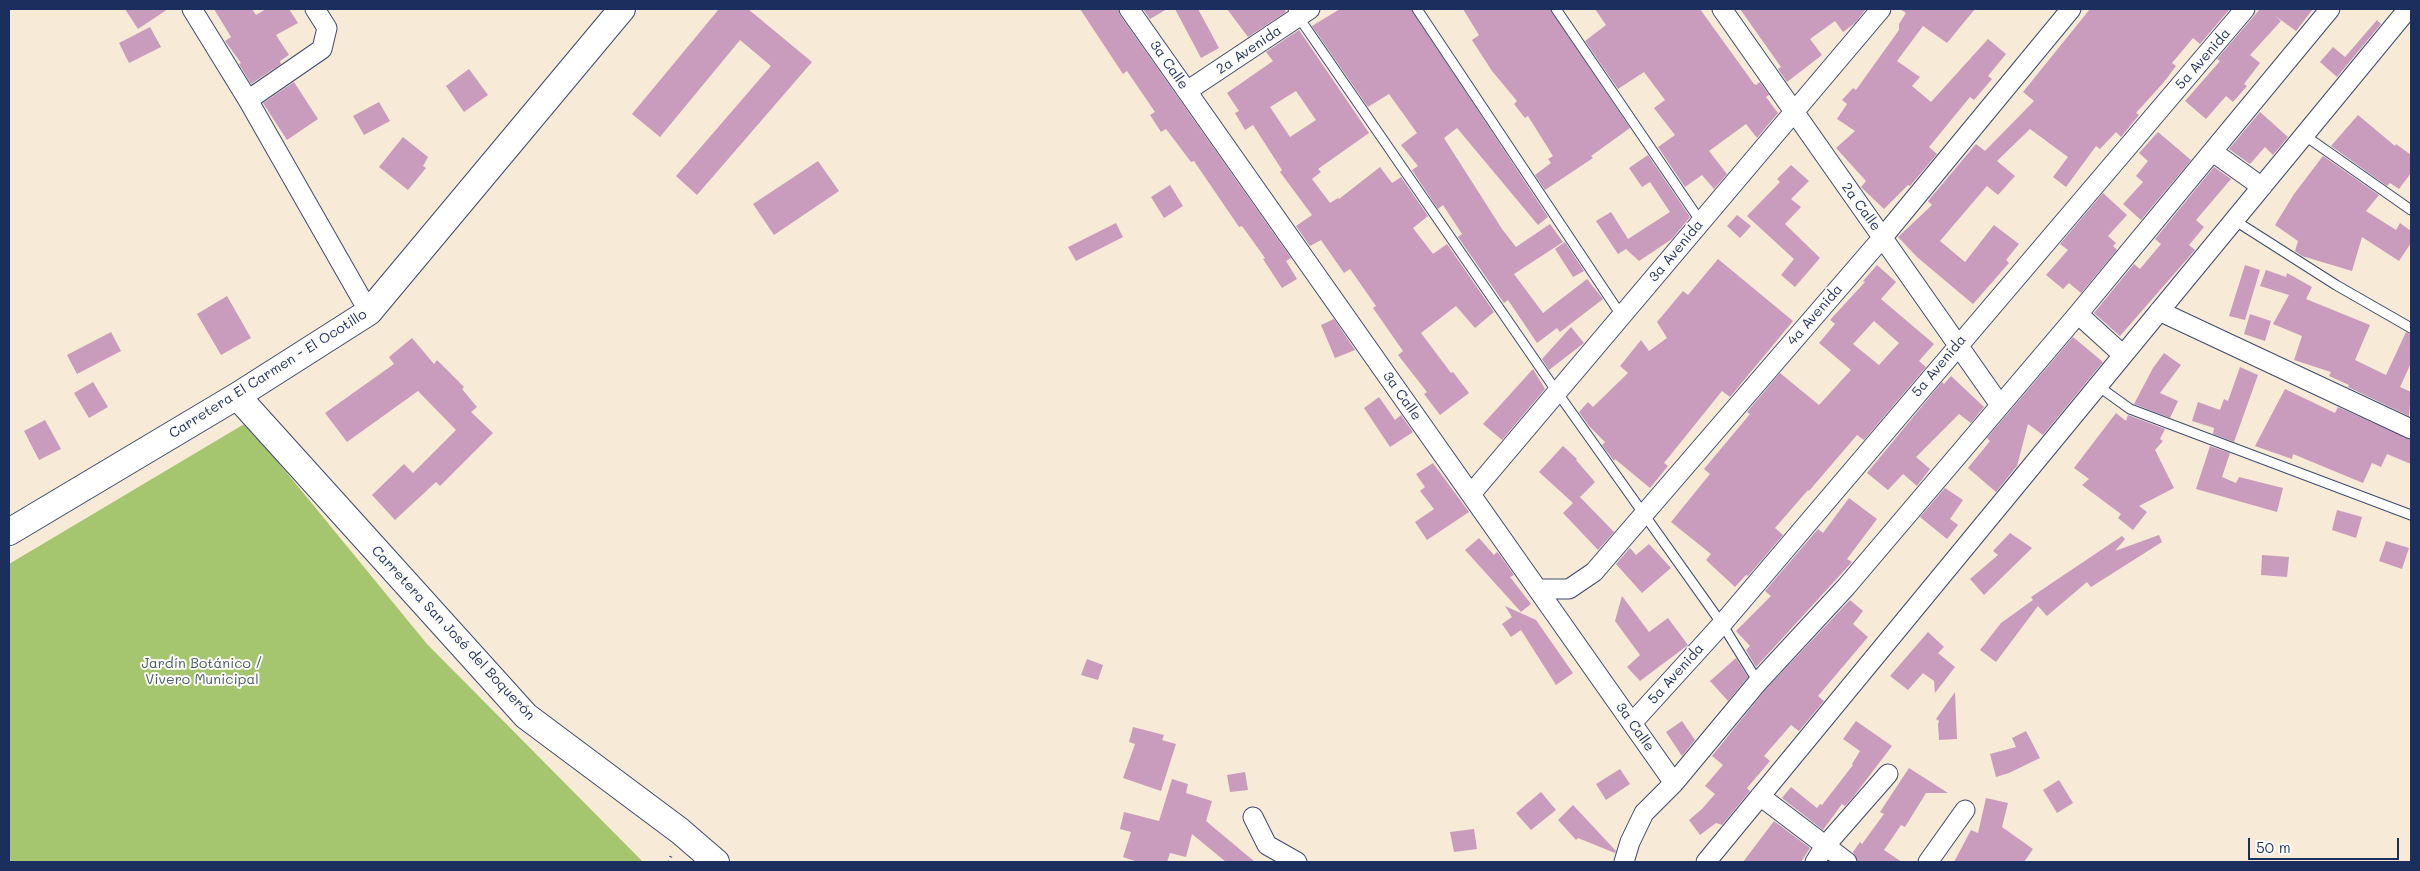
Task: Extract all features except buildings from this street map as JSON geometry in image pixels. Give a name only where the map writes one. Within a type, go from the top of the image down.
[{"type":"main road","name":"Carretera El Carmen - El Ocotillo","points":[[9,532],[236,396],[369,312],[622,9]]},
{"type":"main road","name":"Carretera San José del Boquerón","points":[[236,396],[526,716],[680,832],[716,862]]},
{"type":"street","points":[[192,9],[248,100],[369,312]]},
{"type":"street","points":[[248,100],[322,49],[327,28],[316,9]]},
{"type":"street","name":"3a Calle","points":[[1129,9],[1674,783]]},
{"type":"street","name":"2a Calle","points":[[1722,9],[2000,405]]},
{"type":"street","name":"4a Avenida","points":[[1538,588],[1569,589],[1594,572],[1642,514],[1883,237],[2071,9]]},
{"type":"street","name":"5a Avenida","points":[[1632,723],[1722,624],[1958,344],[2246,9]]},
{"type":"street","points":[[1624,862],[1630,842],[1644,813],[1674,783],[1758,682],[1846,587],[2078,314],[2330,9]]},
{"type":"street","points":[[1706,862],[2408,9]]},
{"type":"street","name":"2a Avenida","points":[[1187,91],[1300,11]]},
{"type":"street","name":"3a Avenida","points":[[1471,494],[1793,112],[1873,12]]},
{"type":"street","points":[[2213,152],[2262,187]]},
{"type":"street","points":[[2159,311],[2411,429]]},
{"type":"street","points":[[2078,314],[2123,355]]},
{"type":"street","points":[[1815,862],[1825,846],[1888,774]]},
{"type":"street","points":[[1760,796],[1847,862]]},
{"type":"street","points":[[1928,862],[1965,810]]},
{"type":"street","points":[[1253,818],[1267,845],[1297,862]]},
{"type":"lane","points":[[1417,9],[1621,316]]},
{"type":"lane","points":[[1556,9],[1700,222]]},
{"type":"lane","points":[[1300,11],[1557,392],[1722,624],[1758,682]]},
{"type":"lane","points":[[2304,135],[2411,210]]},
{"type":"lane","points":[[2234,220],[2336,285],[2411,328]]},
{"type":"lane","points":[[2098,386],[2130,409],[2411,515]]},
{"type":"green space","name":"Jardín Botánico / Vivero Municipal","points":[[246,423],[427,644],[643,862],[9,862],[9,564]]}]
